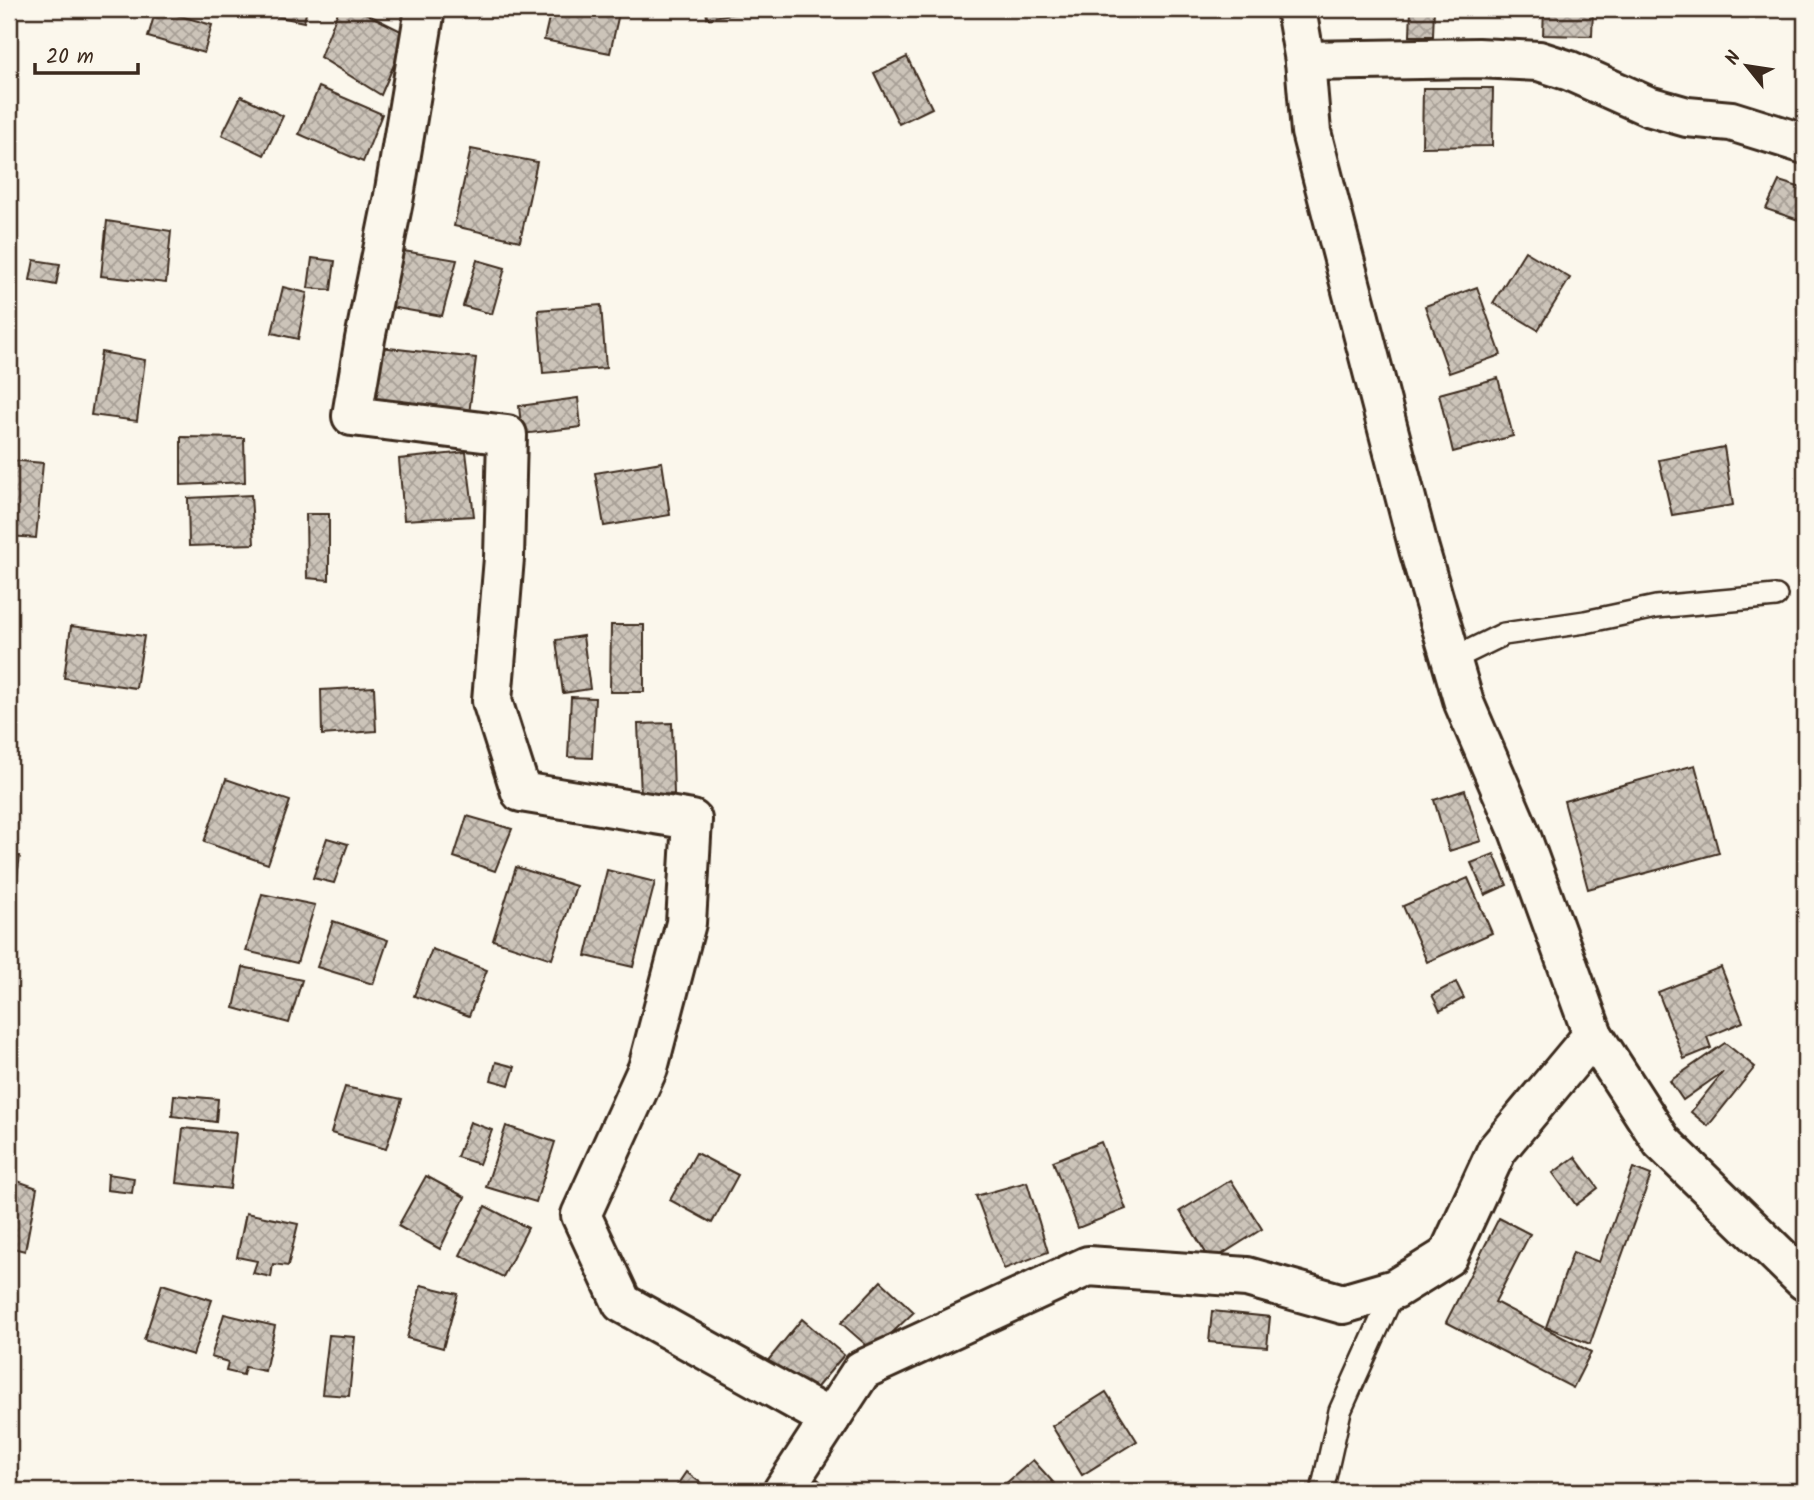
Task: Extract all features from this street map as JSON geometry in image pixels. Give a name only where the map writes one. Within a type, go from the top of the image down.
[{"type":"street","points":[[425,9],[394,196],[352,416],[507,435],[504,558],[492,701],[521,792],[692,820],[685,923],[648,1068],[581,1215],[622,1303],[830,1419]]},
{"type":"street","points":[[1296,9],[1305,61],[1311,132],[1419,549],[1451,660],[1464,703],[1519,831],[1593,1035],[1662,1142],[1805,1281]]},
{"type":"street","points":[[1305,61],[1478,58],[1539,61],[1570,71],[1648,106],[1688,117],[1731,121],[1805,145]]},
{"type":"street","points":[[783,1491],[862,1370],[1088,1266],[1247,1277],[1343,1304],[1395,1289],[1448,1256],[1497,1150],[1593,1035]]},
{"type":"lane","points":[[1451,660],[1504,634],[1584,622],[1656,607],[1776,596]]},
{"type":"lane","points":[[1322,1491],[1340,1411],[1395,1289]]},
{"type":"building","points":[[156,9],[212,25],[204,53],[148,37]]},
{"type":"building","points":[[257,9],[307,9],[304,22],[256,12]]},
{"type":"building","points":[[339,9],[357,9],[407,34],[381,95],[320,57]]},
{"type":"building","points":[[551,9],[620,9],[610,53],[544,40]]},
{"type":"building","points":[[706,9],[757,9],[757,10],[707,18]]},
{"type":"building","points":[[1411,9],[1434,9],[1433,36],[1410,36]]},
{"type":"building","points":[[1544,9],[1593,9],[1592,36],[1543,35]]},
{"type":"building","points":[[907,57],[932,108],[899,124],[874,73]]},
{"type":"building","points":[[319,87],[382,114],[363,162],[299,134]]},
{"type":"building","points":[[1423,88],[1493,88],[1492,146],[1422,147]]},
{"type":"building","points":[[241,96],[283,116],[264,155],[222,135]]},
{"type":"building","points":[[471,149],[537,162],[520,241],[454,226]]},
{"type":"building","points":[[1779,181],[1805,189],[1805,222],[1766,209]]},
{"type":"building","points":[[107,221],[171,231],[166,283],[101,276]]},
{"type":"building","points":[[392,249],[457,260],[442,316],[379,305]]},
{"type":"building","points":[[1525,251],[1570,278],[1538,330],[1493,303]]},
{"type":"building","points":[[312,258],[335,261],[331,290],[308,288]]},
{"type":"building","points":[[34,260],[60,264],[56,285],[30,280]]},
{"type":"building","points":[[477,260],[505,268],[492,314],[463,306]]},
{"type":"building","points":[[283,287],[307,293],[298,339],[272,333]]},
{"type":"building","points":[[1477,287],[1501,355],[1449,373],[1425,306]]},
{"type":"building","points":[[601,305],[606,368],[543,373],[538,310]]},
{"type":"building","points":[[380,347],[476,358],[469,414],[374,403]]},
{"type":"building","points":[[101,352],[145,360],[137,421],[91,415]]},
{"type":"building","points":[[1498,378],[1513,436],[1453,452],[1439,394]]},
{"type":"building","points":[[578,398],[581,427],[522,434],[519,406]]},
{"type":"building","points":[[181,437],[244,438],[245,482],[181,485]]},
{"type":"building","points":[[1724,447],[1733,505],[1672,515],[1659,460]]},
{"type":"building","points":[[466,452],[474,516],[404,520],[399,459]]},
{"type":"building","points":[[9,460],[43,463],[36,538],[9,536]]},
{"type":"building","points":[[662,462],[670,515],[604,526],[595,473]]},
{"type":"building","points":[[251,495],[254,544],[189,546],[188,498]]},
{"type":"building","points":[[306,514],[329,514],[329,580],[307,578]]},
{"type":"building","points":[[611,625],[644,625],[644,692],[610,692]]},
{"type":"building","points":[[71,626],[144,636],[136,688],[64,678]]},
{"type":"building","points":[[583,636],[590,689],[563,693],[556,640]]},
{"type":"building","points":[[374,687],[376,731],[322,735],[321,690]]},
{"type":"building","points":[[571,697],[595,698],[592,758],[568,757]]},
{"type":"building","points":[[672,723],[674,794],[641,796],[638,724]]},
{"type":"building","points":[[1695,765],[1719,853],[1588,889],[1564,801]]},
{"type":"building","points":[[226,779],[290,801],[268,864],[204,842]]},
{"type":"building","points":[[1465,790],[1481,841],[1449,851],[1434,800]]},
{"type":"building","points":[[467,816],[512,829],[495,871],[454,857]]},
{"type":"building","points":[[327,838],[348,844],[334,883],[313,878]]},
{"type":"building","points":[[1494,854],[1507,885],[1485,895],[1471,863]]},
{"type":"building","points":[[9,856],[20,856],[12,911],[9,911]]},
{"type":"building","points":[[516,867],[576,886],[552,959],[493,940]]},
{"type":"building","points":[[607,870],[655,882],[633,967],[586,956]]},
{"type":"building","points":[[1468,878],[1492,933],[1427,962],[1403,906]]},
{"type":"building","points":[[262,894],[315,905],[297,963],[246,951]]},
{"type":"building","points":[[333,921],[388,940],[373,984],[317,967]]},
{"type":"building","points":[[432,949],[487,970],[469,1016],[414,996]]},
{"type":"building","points":[[243,967],[302,980],[289,1023],[234,1008]]},
{"type":"building","points":[[1721,967],[1743,1022],[1707,1037],[1711,1048],[1684,1059],[1658,992]]},
{"type":"building","points":[[1456,982],[1464,998],[1440,1011],[1432,995]]},
{"type":"building","points":[[1725,1043],[1755,1067],[1708,1126],[1691,1112],[1723,1072],[1683,1100],[1670,1081]]},
{"type":"building","points":[[496,1062],[515,1067],[509,1085],[491,1080]]},
{"type":"building","points":[[345,1087],[402,1099],[386,1149],[331,1133]]},
{"type":"building","points":[[174,1095],[218,1099],[216,1122],[172,1116]]},
{"type":"building","points":[[470,1122],[492,1130],[479,1164],[457,1157]]},
{"type":"building","points":[[506,1126],[555,1142],[536,1202],[486,1187]]},
{"type":"building","points":[[183,1128],[236,1133],[230,1189],[177,1183]]},
{"type":"building","points":[[1101,1142],[1126,1209],[1078,1228],[1053,1161]]},
{"type":"building","points":[[696,1153],[738,1175],[712,1223],[670,1200]]},
{"type":"building","points":[[1575,1157],[1598,1188],[1576,1205],[1553,1173]]},
{"type":"building","points":[[1633,1168],[1651,1175],[1590,1344],[1546,1327],[1573,1252],[1599,1262]]},
{"type":"building","points":[[108,1174],[134,1178],[132,1193],[107,1190]]},
{"type":"building","points":[[426,1176],[465,1197],[440,1249],[398,1226]]},
{"type":"building","points":[[9,1178],[37,1188],[25,1251],[9,1247]]},
{"type":"building","points":[[1231,1180],[1262,1229],[1211,1261],[1180,1211]]},
{"type":"building","points":[[1027,1182],[1048,1252],[1004,1269],[976,1196]]},
{"type":"building","points":[[485,1206],[528,1228],[503,1277],[460,1255]]},
{"type":"building","points":[[246,1213],[298,1224],[288,1266],[273,1264],[271,1277],[253,1273],[257,1261],[237,1257]]},
{"type":"building","points":[[1499,1218],[1530,1234],[1495,1302],[1591,1352],[1573,1388],[1446,1322]]},
{"type":"building","points":[[881,1281],[914,1312],[873,1351],[841,1323]]},
{"type":"building","points":[[162,1284],[212,1300],[193,1355],[144,1340]]},
{"type":"building","points":[[421,1285],[458,1294],[443,1348],[407,1338]]},
{"type":"building","points":[[1212,1311],[1270,1317],[1267,1347],[1209,1342]]},
{"type":"building","points":[[224,1314],[275,1326],[265,1371],[245,1367],[243,1375],[226,1371],[228,1362],[211,1357]]},
{"type":"building","points":[[802,1319],[844,1355],[807,1399],[765,1364]]},
{"type":"building","points":[[329,1335],[355,1337],[349,1396],[322,1394]]},
{"type":"building","points":[[1106,1392],[1137,1441],[1082,1475],[1052,1426]]},
{"type":"building","points":[[1033,1460],[1061,1491],[997,1491]]},
{"type":"building","points":[[686,1472],[711,1490],[673,1491]]},
{"type":"building","points":[[814,1476],[832,1491],[801,1491]]}]
